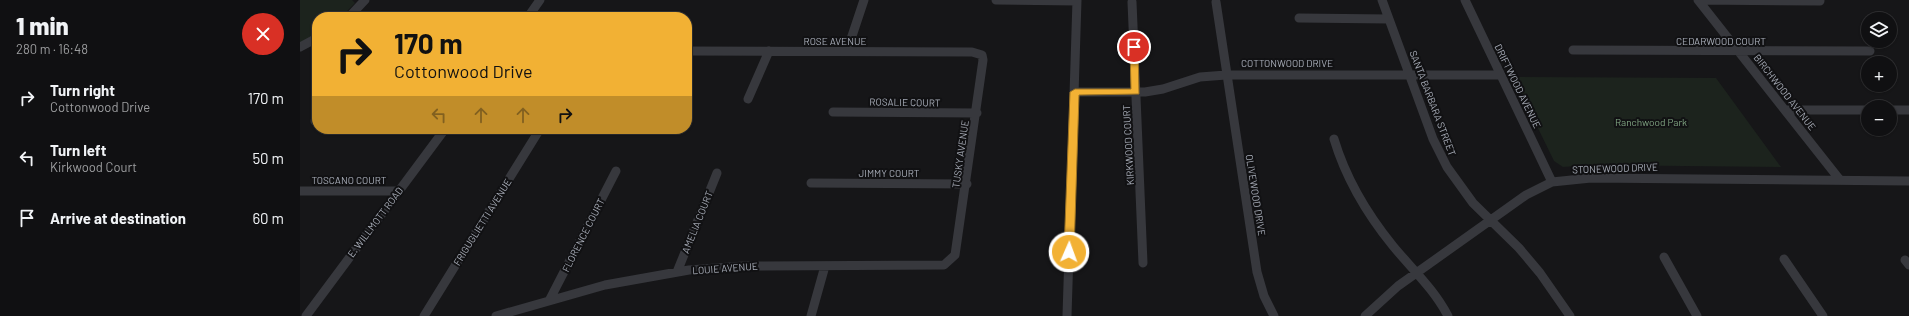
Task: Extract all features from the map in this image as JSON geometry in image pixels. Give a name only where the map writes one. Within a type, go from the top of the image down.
[{"type":"street","points":[[354,12],[365,0]]},
{"type":"street","points":[[532,12],[540,0]]},
{"type":"street","points":[[847,51],[864,0]]},
{"type":"street","points":[[996,0],[1077,0],[1067,316]]},
{"type":"street","name":"SANTA BARBARA STREET","points":[[1382,0],[1433,139],[1443,160],[1468,197],[1540,273],[1570,316]]},
{"type":"street","name":"DRIFTWOOD AVENUE","points":[[1465,0],[1552,182]]},
{"type":"street","points":[[1698,0],[1820,0]]},
{"type":"street","name":"BIRCHWOOD AVENUE","points":[[1698,0],[1840,180]]},
{"type":"street","name":"KIRKWOOD COURT","points":[[1132,2],[1143,263]]},
{"type":"street","name":"OLIVEWOOD DRIVE","points":[[1216,2],[1257,272],[1264,296],[1274,316]]},
{"type":"street","points":[[1299,18],[1389,19]]},
{"type":"street","points":[[300,48],[312,41]]},
{"type":"street","name":"CEDARWOOD COURT","points":[[1572,50],[1870,51]]},
{"type":"street","name":"ROSE AVENUE","points":[[692,51],[972,52],[982,55]]},
{"type":"street","points":[[748,99],[769,51]]},
{"type":"street","name":"TUSKY AVENUE","points":[[955,255],[967,184],[983,60],[982,55]]},
{"type":"street","name":"COTTONWOOD DRIVE","points":[[1075,92],[1136,92],[1163,89],[1205,76],[1226,75],[1501,75]]},
{"type":"street","points":[[1785,110],[1861,110]]},
{"type":"street","points":[[1897,110],[1909,110]]},
{"type":"street","name":"ROSALIE COURT","points":[[833,112],[976,114]]},
{"type":"street","name":"E. WILLMOTT ROAD","points":[[306,316],[441,134]]},
{"type":"street","name":"FRIGUGLIETTI AVENUE","points":[[424,316],[537,134]]},
{"type":"street","points":[[1334,139],[1348,177],[1362,204],[1404,259],[1418,272],[1434,292],[1448,316]]},
{"type":"street","name":"FLORENCE COURT","points":[[550,299],[616,171]]},
{"type":"street","name":"AMELIA COURT","points":[[677,272],[717,173]]},
{"type":"street","name":"STONEWOOD DRIVE","points":[[1364,316],[1398,286],[1526,195],[1552,182],[1610,177],[1909,181]]},
{"type":"street","name":"JIMMY COURT","points":[[812,183],[967,184]]},
{"type":"street","name":"TOSCANO COURT","points":[[300,191],[399,191]]},
{"type":"street","name":"LOUIE AVENUE","points":[[496,316],[550,299],[635,279],[677,272],[716,267],[764,265],[944,265],[955,255]]},
{"type":"street","points":[[1664,257],[1697,316]]},
{"type":"street","points":[[1784,259],[1823,316]]},
{"type":"street","points":[[811,316],[825,266]]},
{"type":"green space","points":[[300,0],[352,0],[355,3],[346,12],[312,12],[312,37],[300,43]]},
{"type":"green space","name":"Ranchwood Park","points":[[1513,77],[1716,78],[1781,167],[1587,165],[1563,167],[1554,161]]},
{"type":"route","points":[[1069,252],[1075,92],[1136,92],[1134,47]]}]
